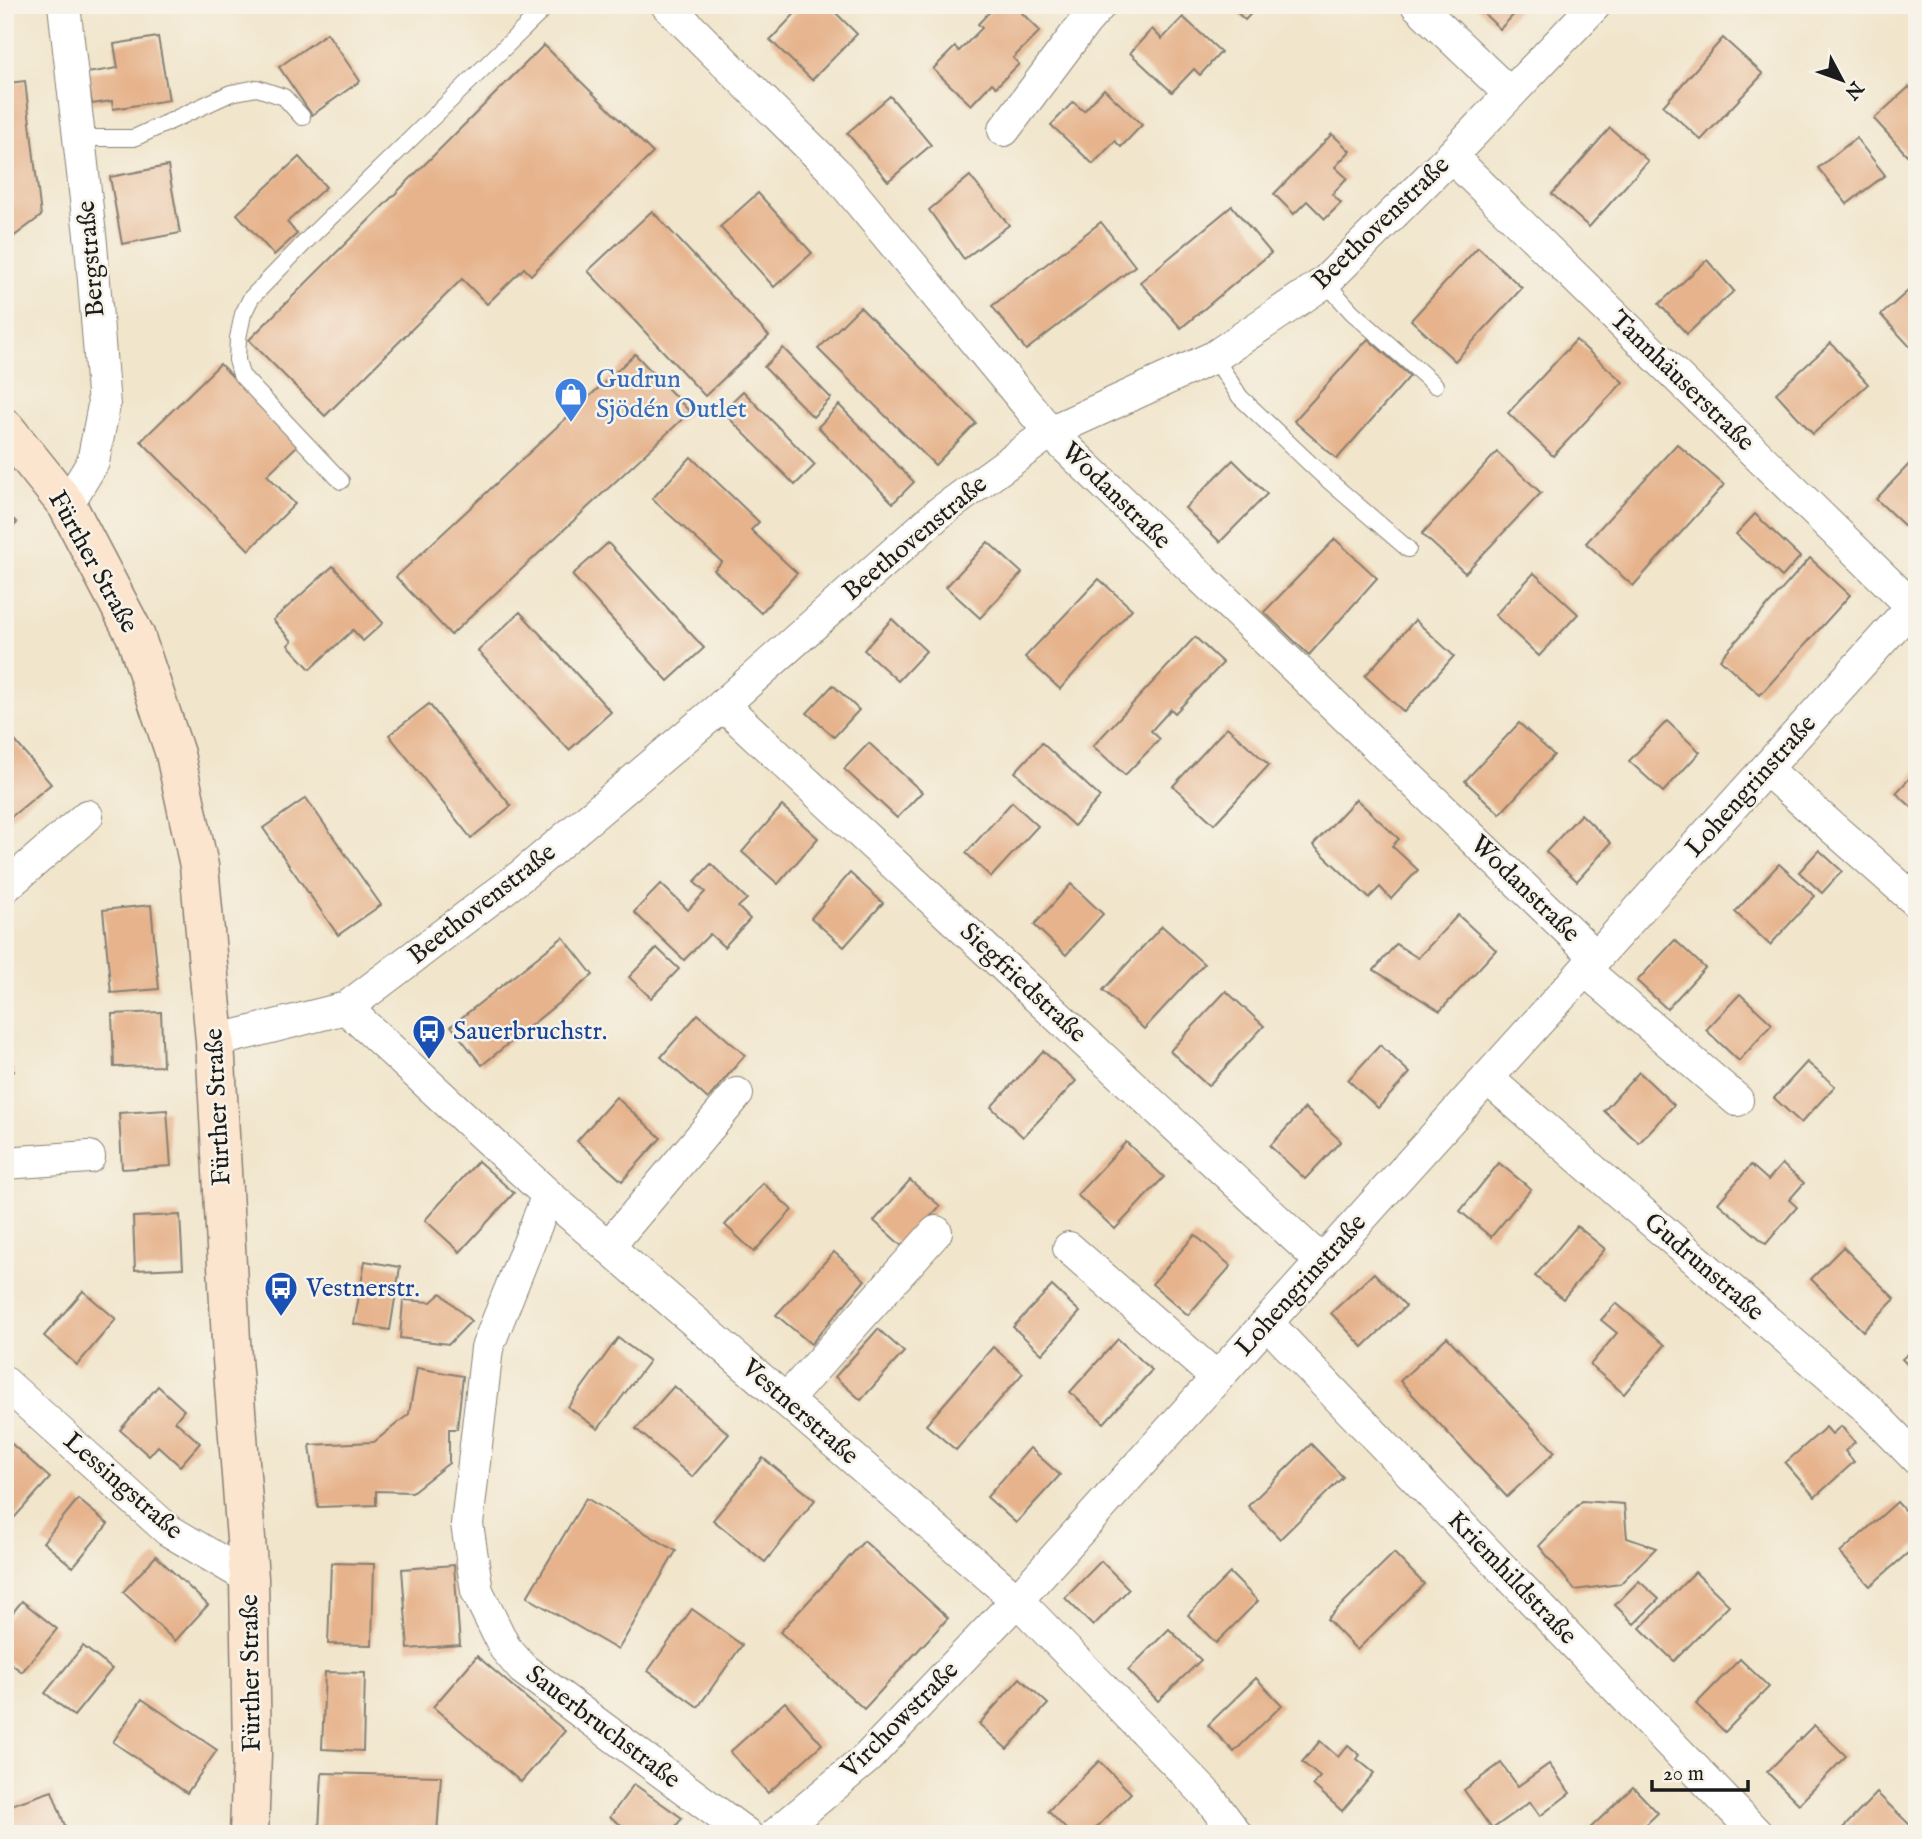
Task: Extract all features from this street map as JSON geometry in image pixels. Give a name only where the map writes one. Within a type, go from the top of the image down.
[{"type":"main road","name":"Fürther Straße","points":[[5,428],[67,505],[135,635],[175,754],[199,866],[215,1041],[232,1359],[249,1578],[252,1753],[249,1834]]},
{"type":"street","name":"Bergstraße","points":[[64,5],[91,244],[104,405],[93,462],[67,505]]},
{"type":"street","name":"Wodanstraße","points":[[667,5],[834,171],[1050,432],[1591,964]]},
{"type":"street","points":[[1004,130],[1100,5]]},
{"type":"street","points":[[1417,5],[1510,94]]},
{"type":"street","name":"Beethovenstraße","points":[[215,1041],[346,1008],[522,875],[723,705],[939,513],[1050,432],[1214,357],[1325,282],[1451,156],[1595,5]]},
{"type":"street","name":"Tannhäuserstraße","points":[[1451,156],[1914,604]]},
{"type":"street","name":"Lohengrinstraße","points":[[1017,1600],[1914,604]]},
{"type":"street","name":"Siegfriedstraße","points":[[723,705],[1322,1262]]},
{"type":"street","points":[[1766,769],[1917,902]]},
{"type":"street","points":[[5,887],[87,816]]},
{"type":"street","points":[[1591,964],[1737,1100]]},
{"type":"street","name":"Vestnerstraße","points":[[346,1008],[548,1195],[1017,1600],[1207,1795],[1236,1834]]},
{"type":"street","name":"Gudrunstraße","points":[[1488,1079],[1866,1407],[1917,1459]]},
{"type":"street","points":[[608,1247],[737,1094]]},
{"type":"street","points":[[5,1163],[89,1157]]},
{"type":"street","name":"Sauerbruchstraße","points":[[548,1195],[487,1348],[467,1524],[477,1591],[505,1648],[523,1669],[746,1834]]},
{"type":"street","points":[[786,1400],[936,1232]]},
{"type":"street","points":[[1069,1248],[1217,1378]]},
{"type":"street","name":"Kriemhildstraße","points":[[1267,1322],[1757,1834]]},
{"type":"street","name":"Lessingstraße","points":[[5,1383],[168,1530],[249,1578]]},
{"type":"street","name":"Virchowstraße","points":[[776,1834],[867,1758],[1017,1600]]},
{"type":"lane","points":[[341,481],[241,375],[237,360],[243,314],[251,298],[312,235],[548,5]]},
{"type":"lane","points":[[79,138],[134,138],[231,93],[257,88],[285,97],[302,117]]},
{"type":"lane","points":[[1325,282],[1352,312],[1435,385]]},
{"type":"lane","points":[[1214,357],[1240,397],[1321,474],[1408,549]]},
{"type":"building","points":[[803,5],[828,5],[857,34],[812,80],[770,40]]},
{"type":"building","points":[[996,5],[1014,5],[1040,31],[1013,58],[1019,64],[996,87],[992,83],[971,105],[933,69],[955,47],[959,51],[982,28],[978,24]]},
{"type":"building","points":[[1229,5],[1259,5],[1245,20]]},
{"type":"building","points":[[1475,5],[1523,5],[1500,29]]},
{"type":"building","points":[[5,8],[10,42],[5,44]]},
{"type":"building","points":[[1183,17],[1221,52],[1200,75],[1194,69],[1172,92],[1130,53],[1152,29],[1162,39]]},
{"type":"building","points":[[327,33],[360,81],[312,115],[279,67]]},
{"type":"building","points":[[158,37],[169,100],[113,109],[112,101],[92,104],[87,73],[118,68],[114,44]]},
{"type":"building","points":[[1723,38],[1763,74],[1701,140],[1663,106]]},
{"type":"building","points":[[544,45],[653,153],[531,275],[524,268],[487,304],[462,279],[325,416],[249,340]]},
{"type":"building","points":[[25,81],[41,216],[5,243],[5,94],[9,94],[8,83]]},
{"type":"building","points":[[1909,87],[1917,95],[1917,146],[1907,155],[1874,119]]},
{"type":"building","points":[[1104,89],[1142,125],[1121,147],[1115,141],[1093,164],[1051,125],[1073,102],[1084,111]]},
{"type":"building","points":[[890,96],[931,145],[888,181],[847,133]]},
{"type":"building","points":[[1610,128],[1648,161],[1589,227],[1552,194]]},
{"type":"building","points":[[1332,134],[1350,151],[1335,167],[1347,178],[1332,194],[1341,203],[1325,219],[1307,201],[1294,214],[1274,194]]},
{"type":"building","points":[[1856,138],[1885,175],[1847,204],[1818,168]]},
{"type":"building","points":[[299,157],[326,187],[287,222],[297,234],[274,255],[237,214]]},
{"type":"building","points":[[168,166],[180,233],[122,244],[110,177]]},
{"type":"building","points":[[970,176],[1009,225],[964,259],[929,210]]},
{"type":"building","points":[[758,193],[812,253],[774,287],[720,227]]},
{"type":"building","points":[[1232,206],[1271,253],[1181,328],[1140,282]]},
{"type":"building","points":[[652,211],[769,336],[705,396],[588,271]]},
{"type":"building","points":[[1101,222],[1135,266],[1026,350],[992,306]]},
{"type":"building","points":[[1478,247],[1522,288],[1455,361],[1411,320]]},
{"type":"building","points":[[1707,260],[1734,291],[1687,334],[1659,304]]},
{"type":"building","points":[[1917,283],[1917,345],[1912,349],[1881,315]]},
{"type":"building","points":[[860,307],[976,423],[935,465],[818,349]]},
{"type":"building","points":[[1368,339],[1410,376],[1337,459],[1294,421]]},
{"type":"building","points":[[1576,340],[1623,382],[1553,456],[1508,413]]},
{"type":"building","points":[[1831,343],[1868,384],[1813,434],[1776,393]]},
{"type":"building","points":[[783,348],[831,398],[813,417],[764,367]]},
{"type":"building","points":[[635,354],[690,412],[451,635],[396,577]]},
{"type":"building","points":[[220,364],[299,444],[267,475],[295,504],[249,550],[141,441]]},
{"type":"building","points":[[743,391],[815,465],[795,485],[722,411]]},
{"type":"building","points":[[839,405],[914,482],[893,503],[818,427]]},
{"type":"building","points":[[1677,444],[1724,485],[1633,586],[1586,543]]},
{"type":"building","points":[[1497,452],[1541,493],[1465,573],[1422,534]]},
{"type":"building","points":[[691,457],[759,522],[751,530],[797,573],[761,613],[714,570],[722,562],[652,499]]},
{"type":"building","points":[[1915,458],[1917,518],[1907,528],[1876,499]]},
{"type":"building","points":[[1233,460],[1267,494],[1220,542],[1185,508]]},
{"type":"building","points":[[5,511],[17,523],[5,535]]},
{"type":"building","points":[[1755,514],[1800,557],[1782,577],[1736,534]]},
{"type":"building","points":[[1335,539],[1377,578],[1309,655],[1264,612]]},
{"type":"building","points":[[988,542],[1022,573],[980,618],[946,587]]},
{"type":"building","points":[[608,543],[704,648],[668,681],[572,575]]},
{"type":"building","points":[[1810,558],[1850,595],[1760,695],[1720,659]]},
{"type":"building","points":[[333,566],[383,623],[363,641],[353,630],[310,669],[288,645],[292,641],[273,620]]},
{"type":"building","points":[[1534,573],[1578,614],[1539,656],[1495,615]]},
{"type":"building","points":[[1099,579],[1132,609],[1060,689],[1025,657]]},
{"type":"building","points":[[520,612],[611,712],[569,750],[478,651]]},
{"type":"building","points":[[892,619],[926,651],[898,681],[864,650]]},
{"type":"building","points":[[1415,620],[1454,656],[1404,712],[1365,676]]},
{"type":"building","points":[[1195,637],[1223,663],[1175,713],[1171,709],[1151,731],[1160,739],[1125,775],[1093,746]]},
{"type":"building","points":[[833,685],[859,710],[834,737],[807,713]]},
{"type":"building","points":[[429,704],[511,806],[471,838],[389,735]]},
{"type":"building","points":[[1667,721],[1700,752],[1663,792],[1629,761]]},
{"type":"building","points":[[1519,723],[1554,755],[1500,814],[1465,781]]},
{"type":"building","points":[[1227,727],[1269,765],[1214,824],[1173,786]]},
{"type":"building","points":[[5,729],[51,784],[5,822]]},
{"type":"building","points":[[869,743],[922,792],[897,818],[844,769]]},
{"type":"building","points":[[1042,743],[1100,797],[1074,826],[1015,772]]},
{"type":"building","points":[[1917,770],[1917,812],[1896,793]]},
{"type":"building","points":[[306,798],[381,905],[338,935],[263,828]]},
{"type":"building","points":[[1356,799],[1399,839],[1392,846],[1418,870],[1391,899],[1380,887],[1369,898],[1313,845]]},
{"type":"building","points":[[1012,802],[1038,826],[991,877],[966,853]]},
{"type":"building","points":[[782,806],[818,838],[778,884],[742,852]]},
{"type":"building","points":[[1581,814],[1611,843],[1577,881],[1546,852]]},
{"type":"building","points":[[1819,850],[1842,871],[1822,893],[1799,872]]},
{"type":"building","points":[[711,864],[747,899],[738,907],[750,919],[724,947],[710,934],[684,960],[634,912],[661,884],[688,910],[705,892],[694,882]]},
{"type":"building","points":[[1779,864],[1815,896],[1770,945],[1735,912]]},
{"type":"building","points":[[850,873],[883,903],[844,947],[811,918]]},
{"type":"building","points":[[1071,884],[1103,914],[1066,955],[1034,925]]},
{"type":"building","points":[[151,905],[159,989],[111,993],[103,910]]},
{"type":"building","points":[[1458,915],[1496,950],[1440,1011],[1374,970],[1396,944],[1418,958]]},
{"type":"building","points":[[1162,926],[1204,964],[1144,1029],[1103,990]]},
{"type":"building","points":[[563,937],[593,975],[482,1065],[451,1026]]},
{"type":"building","points":[[1675,940],[1705,968],[1667,1009],[1637,981]]},
{"type":"building","points":[[657,948],[679,969],[651,998],[629,977]]},
{"type":"building","points":[[1226,991],[1264,1026],[1208,1086],[1170,1051]]},
{"type":"building","points":[[1740,994],[1772,1024],[1739,1061],[1706,1030]]},
{"type":"building","points":[[161,1012],[163,1066],[114,1067],[112,1014]]},
{"type":"building","points":[[698,1014],[745,1055],[708,1099],[661,1057]]},
{"type":"building","points":[[1380,1045],[1410,1073],[1378,1108],[1348,1080]]},
{"type":"building","points":[[1043,1051],[1076,1081],[1023,1137],[991,1107]]},
{"type":"building","points":[[1807,1062],[1835,1086],[1801,1123],[1774,1098]]},
{"type":"building","points":[[5,1063],[14,1071],[5,1081]]},
{"type":"building","points":[[1639,1072],[1674,1105],[1639,1143],[1604,1111]]},
{"type":"building","points":[[616,1097],[661,1138],[622,1181],[577,1141]]},
{"type":"building","points":[[1305,1108],[1341,1141],[1305,1179],[1270,1146]]},
{"type":"building","points":[[167,1110],[171,1166],[122,1169],[119,1113]]},
{"type":"building","points":[[1126,1142],[1164,1177],[1115,1229],[1077,1195]]},
{"type":"building","points":[[478,1161],[514,1193],[460,1252],[425,1220]]},
{"type":"building","points":[[1499,1163],[1531,1189],[1491,1237],[1460,1211]]},
{"type":"building","points":[[1782,1164],[1804,1183],[1789,1200],[1797,1207],[1766,1244],[1718,1203],[1751,1165],[1768,1180]]},
{"type":"building","points":[[910,1180],[940,1206],[903,1247],[874,1221]]},
{"type":"building","points":[[763,1183],[792,1210],[754,1252],[725,1225]]},
{"type":"building","points":[[180,1215],[183,1268],[135,1270],[133,1217]]},
{"type":"building","points":[[1577,1226],[1605,1249],[1563,1299],[1535,1276]]},
{"type":"building","points":[[1195,1235],[1231,1266],[1188,1315],[1152,1284]]},
{"type":"building","points":[[1843,1247],[1895,1299],[1863,1331],[1811,1279]]},
{"type":"building","points":[[834,1252],[865,1280],[811,1344],[776,1315]]},
{"type":"building","points":[[365,1261],[400,1267],[390,1330],[354,1324]]},
{"type":"building","points":[[1374,1273],[1406,1306],[1363,1347],[1331,1313]]},
{"type":"building","points":[[1052,1286],[1080,1312],[1042,1354],[1013,1327]]},
{"type":"building","points":[[83,1291],[116,1319],[77,1365],[44,1336]]},
{"type":"building","points":[[441,1293],[471,1321],[449,1344],[400,1338],[403,1300],[431,1302]]},
{"type":"building","points":[[1616,1303],[1665,1345],[1624,1394],[1590,1365],[1617,1333],[1601,1320]]},
{"type":"building","points":[[878,1329],[904,1352],[861,1400],[835,1377]]},
{"type":"building","points":[[1447,1337],[1555,1452],[1507,1497],[1400,1381]]},
{"type":"building","points":[[618,1338],[649,1361],[598,1429],[568,1407]]},
{"type":"building","points":[[1118,1339],[1152,1370],[1104,1423],[1070,1392]]},
{"type":"building","points":[[1917,1346],[1917,1375],[1902,1359]]},
{"type":"building","points":[[993,1347],[1023,1373],[956,1450],[926,1425]]},
{"type":"building","points":[[417,1368],[463,1376],[457,1429],[449,1429],[449,1463],[412,1492],[376,1491],[376,1505],[318,1507],[310,1445],[374,1442],[409,1414]]},
{"type":"building","points":[[158,1386],[184,1410],[175,1421],[200,1443],[180,1466],[158,1446],[149,1456],[120,1430]]},
{"type":"building","points":[[674,1386],[729,1434],[692,1477],[636,1429]]},
{"type":"building","points":[[1841,1426],[1855,1442],[1845,1451],[1854,1462],[1815,1497],[1785,1463],[1826,1427],[1832,1434]]},
{"type":"building","points":[[5,1438],[50,1478],[5,1528]]},
{"type":"building","points":[[1311,1444],[1343,1477],[1280,1539],[1248,1506]]},
{"type":"building","points":[[1030,1448],[1060,1475],[1016,1523],[987,1497]]},
{"type":"building","points":[[763,1458],[815,1500],[765,1562],[713,1520]]},
{"type":"building","points":[[586,1498],[676,1551],[618,1650],[527,1597]]},
{"type":"building","points":[[78,1499],[108,1524],[73,1567],[43,1542]]},
{"type":"building","points":[[1582,1501],[1624,1504],[1627,1538],[1656,1548],[1620,1584],[1575,1590],[1539,1546]]},
{"type":"building","points":[[1897,1502],[1917,1524],[1917,1545],[1870,1586],[1840,1553]]},
{"type":"building","points":[[864,1541],[948,1618],[864,1709],[780,1632]]},
{"type":"building","points":[[1394,1553],[1424,1584],[1357,1650],[1327,1619]]},
{"type":"building","points":[[156,1556],[208,1605],[175,1641],[123,1592]]},
{"type":"building","points":[[1101,1561],[1129,1589],[1093,1626],[1065,1598]]},
{"type":"building","points":[[331,1563],[374,1564],[372,1645],[328,1644]]},
{"type":"building","points":[[454,1565],[460,1645],[408,1649],[402,1569]]},
{"type":"building","points":[[1695,1572],[1729,1605],[1674,1661],[1640,1628]]},
{"type":"building","points":[[1230,1573],[1258,1601],[1216,1643],[1188,1615]]},
{"type":"building","points":[[1639,1581],[1659,1599],[1634,1624],[1615,1605]]},
{"type":"building","points":[[22,1601],[57,1629],[22,1672],[5,1659],[5,1622]]},
{"type":"building","points":[[692,1609],[742,1645],[698,1707],[648,1671]]},
{"type":"building","points":[[1169,1629],[1201,1660],[1158,1701],[1128,1670]]},
{"type":"building","points":[[83,1646],[112,1669],[74,1716],[45,1693]]},
{"type":"building","points":[[477,1656],[565,1731],[521,1782],[433,1707]]},
{"type":"building","points":[[1740,1659],[1769,1687],[1725,1732],[1696,1704]]},
{"type":"building","points":[[325,1672],[365,1673],[363,1751],[322,1749]]},
{"type":"building","points":[[1020,1678],[1048,1704],[1007,1749],[979,1724]]},
{"type":"building","points":[[1256,1678],[1282,1705],[1234,1752],[1208,1725]]},
{"type":"building","points":[[142,1699],[217,1750],[187,1793],[113,1742]]},
{"type":"building","points":[[785,1702],[822,1744],[768,1793],[730,1752]]},
{"type":"building","points":[[1814,1725],[1846,1756],[1799,1804],[1767,1772]]},
{"type":"building","points":[[1320,1741],[1338,1757],[1348,1745],[1360,1755],[1357,1759],[1374,1773],[1342,1811],[1313,1785],[1320,1777],[1302,1762]]},
{"type":"building","points":[[1099,1761],[1131,1793],[1090,1834],[1071,1834],[1048,1811]]},
{"type":"building","points":[[1501,1763],[1518,1786],[1549,1764],[1570,1793],[1540,1816],[1530,1802],[1492,1829],[1464,1790]]},
{"type":"building","points":[[322,1773],[441,1776],[437,1834],[319,1830]]},
{"type":"building","points":[[634,1784],[682,1818],[670,1834],[634,1834],[610,1817]]},
{"type":"building","points":[[1633,1787],[1658,1813],[1636,1834],[1584,1834]]},
{"type":"building","points":[[52,1791],[68,1834],[5,1834],[5,1807]]},
{"type":"building","points":[[1877,1793],[1913,1828],[1907,1834],[1837,1834]]},
{"type":"place","name":"Gudrun Sjödén Outlet","points":[[571,424]]},
{"type":"place","name":"Sauerbruchstr.","points":[[429,1061]]},
{"type":"place","name":"Vestnerstr.","points":[[281,1318]]}]
